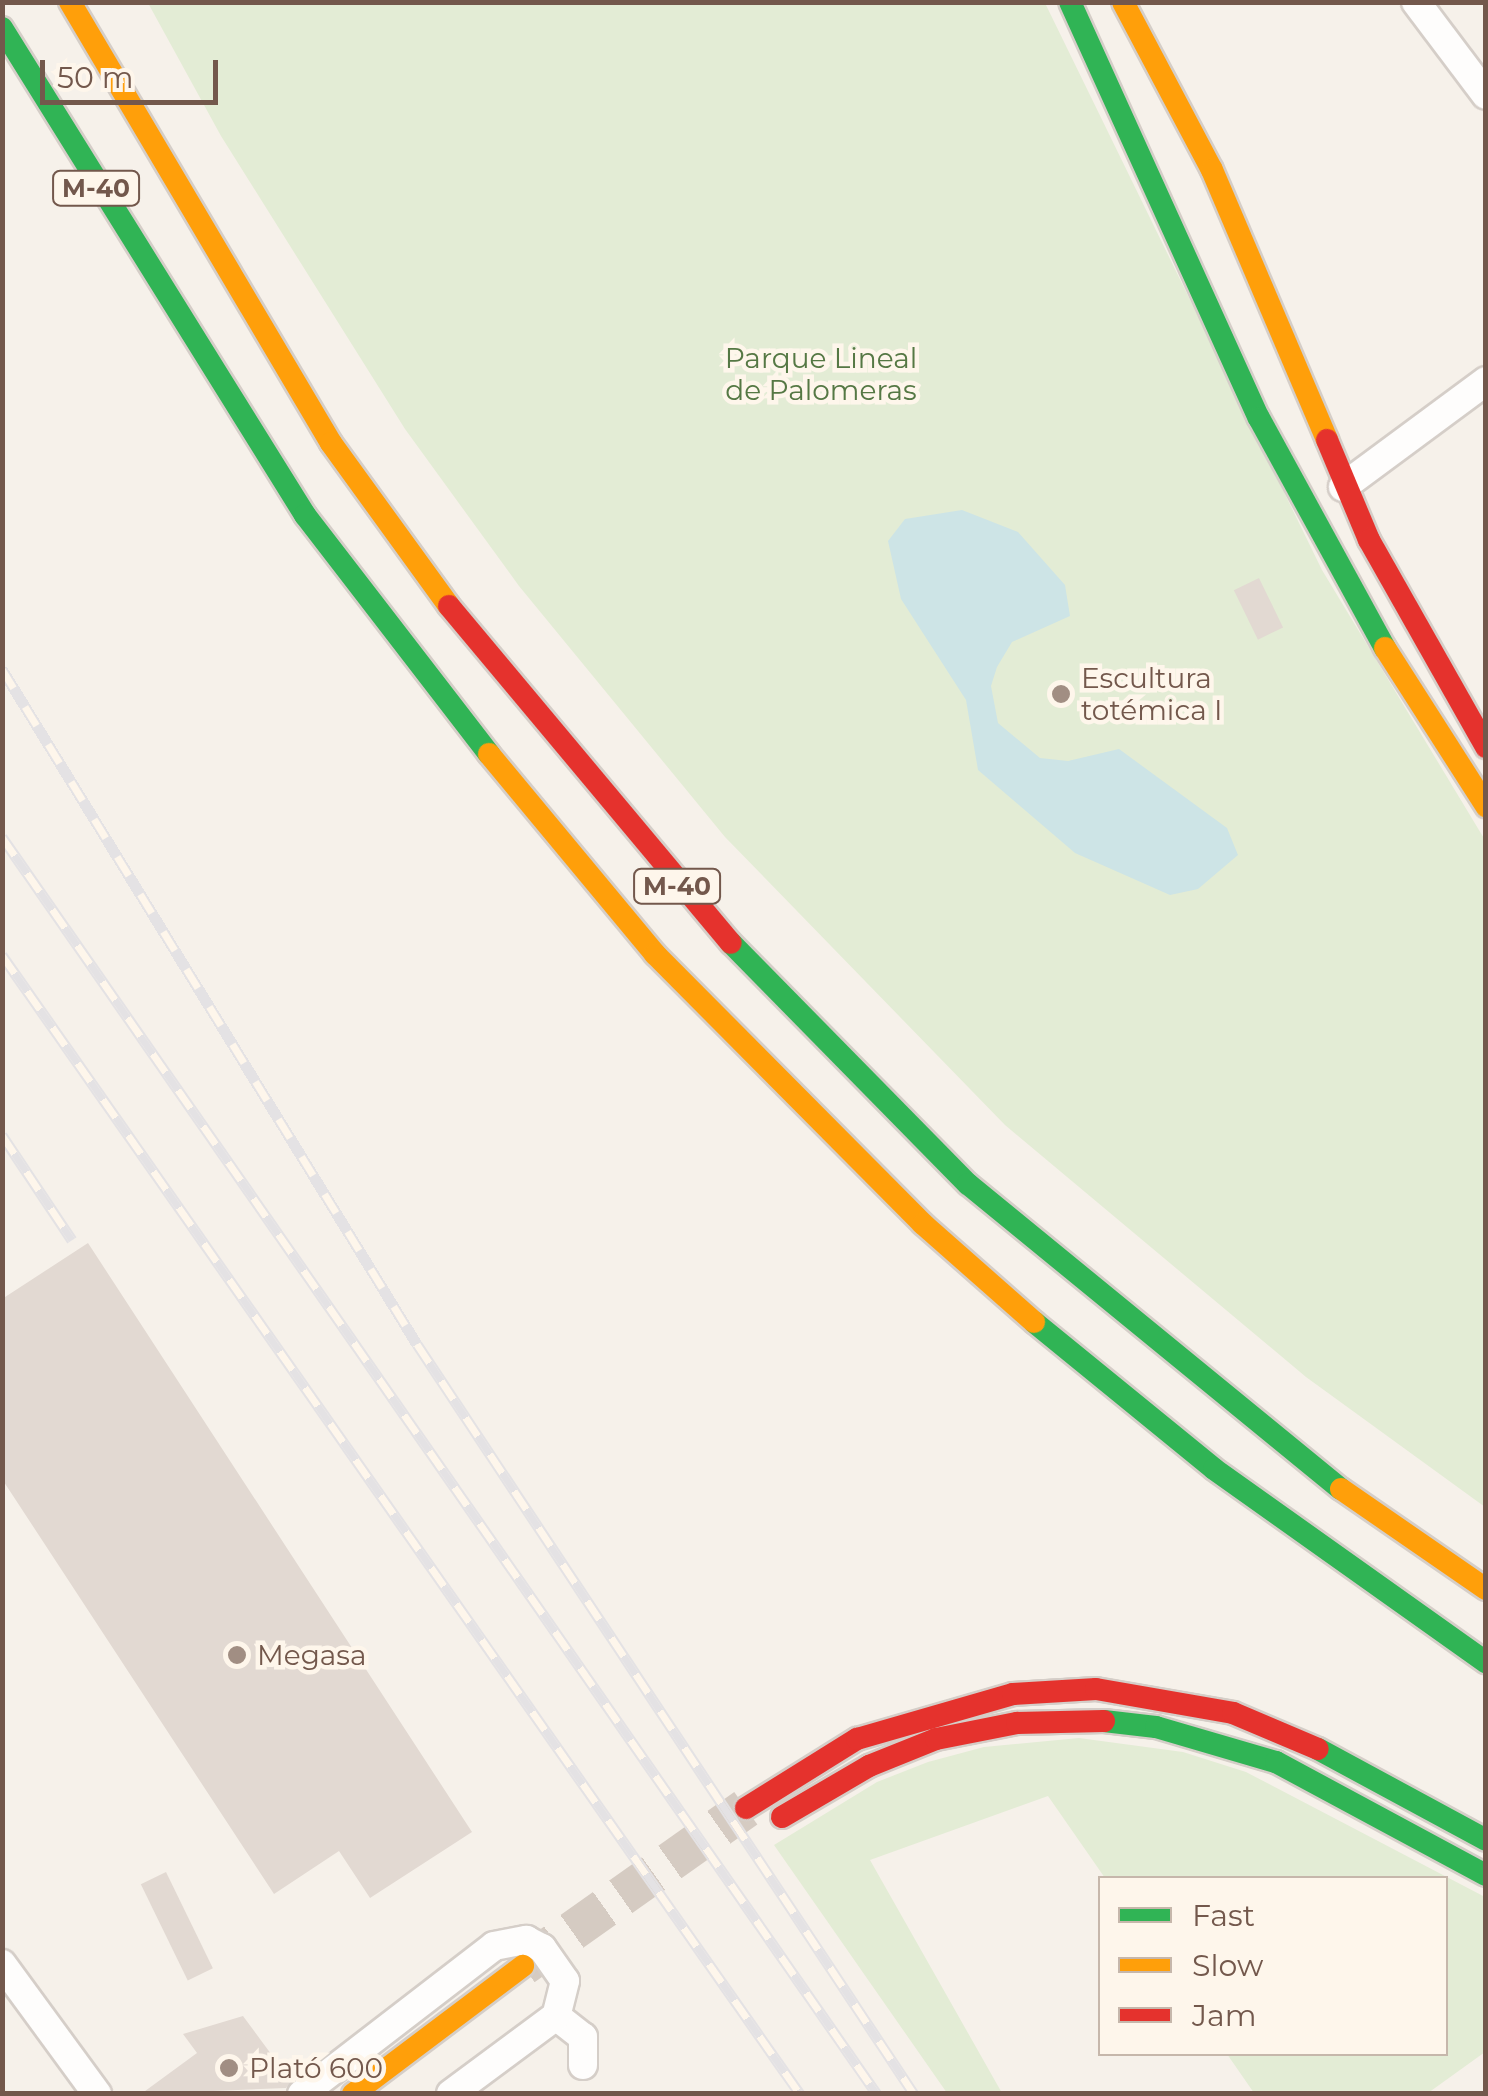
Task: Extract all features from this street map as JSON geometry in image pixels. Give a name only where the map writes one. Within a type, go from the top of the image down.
[{"type":"main road","name":"M-40","points":[[70,2],[331,443],[496,671],[694,904],[968,1184],[1109,1306],[1258,1426],[1486,1590]]},
{"type":"main road","points":[[1070,2],[1260,418],[1385,648],[1486,806]]},
{"type":"main road","points":[[1123,2],[1177,97],[1343,486],[1486,746]]},
{"type":"main road","name":"M-40","points":[[2,28],[194,344],[305,516],[415,664],[655,954],[791,1097],[1081,1362],[1244,1491],[1486,1662]]},
{"type":"main road","points":[[1086,38],[1163,159],[1191,147],[1177,97]]},
{"type":"main road","points":[[1185,258],[1179,220],[1200,211],[1215,218],[1249,290],[1274,322]]},
{"type":"main road","points":[[128,279],[194,344]]},
{"type":"main road","points":[[746,1808],[857,1739],[910,1718],[1013,1694],[1096,1690],[1233,1713],[1305,1742],[1486,1840]]},
{"type":"main road","points":[[762,1830],[869,1766],[936,1739],[1017,1723],[1091,1720],[1156,1727],[1276,1762],[1486,1875]]},
{"type":"main road","points":[[353,2094],[524,1966]]},
{"type":"main road","points":[[408,2085],[450,2054]]},
{"type":"street","points":[[1416,2],[1486,95]]},
{"type":"street","points":[[1343,486],[1486,381]]},
{"type":"street","points":[[302,2094],[510,1940],[542,1948],[556,1963],[566,1995],[556,2016],[451,2094]]},
{"type":"street","points":[[2,1964],[98,2094]]},
{"type":"street","points":[[556,2016],[582,2037],[584,2065]]},
{"type":"green space","name":"Parque Lineal de Palomeras","points":[[148,3],[1045,3],[1322,570],[1485,840],[1485,1507],[1306,1377],[1005,1125],[725,837],[519,586],[405,429],[221,136]]},
{"type":"green space","points":[[1079,1738],[1183,1752],[1246,1772],[1445,1876],[1104,1876],[1048,1796],[870,1860],[1002,2093],[947,2093],[774,1845],[877,1782],[928,1762],[984,1747]]},
{"type":"green space","points":[[1448,1878],[1485,1897],[1485,2052],[1428,2093],[1254,2093],[1228,2056],[1448,2056]]},
{"type":"water","points":[[962,510],[1018,532],[1065,585],[1070,616],[1012,642],[997,667],[991,686],[998,723],[1040,758],[1068,761],[1119,749],[1227,828],[1238,855],[1198,889],[1170,895],[1075,853],[978,770],[966,700],[901,599],[888,541],[905,519]]},
{"type":"building","points":[[1259,578],[1283,627],[1258,640],[1234,590]]},
{"type":"building","name":"Megasa","points":[[88,1243],[472,1832],[370,1898],[339,1851],[274,1894],[2,1479],[2,1299]]},
{"type":"building","points":[[166,1872],[213,1968],[188,1980],[141,1884]]},
{"type":"building","name":"Plató 600","points":[[243,2016],[291,2081],[286,2088],[141,2094],[197,2053],[183,2034]]},
{"type":"tunnel","points":[[523,1966],[746,1808]]},
{"type":"railway","points":[[2,669],[417,1344],[914,2094]]},
{"type":"railway","points":[[2,837],[877,2094]]},
{"type":"railway","points":[[2,955],[800,2094]]},
{"type":"railway","points":[[2,1135],[72,1240]]},
{"type":"traffic: fast","points":[[1070,2],[1259,418],[1385,648]]},
{"type":"traffic: fast","points":[[2,28],[305,515],[489,754]]},
{"type":"traffic: fast","points":[[731,943],[968,1184],[1341,1489]]},
{"type":"traffic: fast","points":[[1034,1322],[1214,1469],[1486,1662]]},
{"type":"traffic: fast","points":[[1104,1721],[1156,1727],[1276,1762],[1486,1875]]},
{"type":"traffic: fast","points":[[1318,1749],[1486,1840]]},
{"type":"traffic: slow","points":[[70,2],[331,443],[449,606]]},
{"type":"traffic: slow","points":[[1123,2],[1212,170],[1327,440]]},
{"type":"traffic: slow","points":[[1385,648],[1486,806]]},
{"type":"traffic: slow","points":[[489,754],[655,954],[923,1224],[1034,1322]]},
{"type":"traffic: slow","points":[[1341,1489],[1486,1589]]},
{"type":"traffic: slow","points":[[353,2094],[523,1966]]},
{"type":"traffic: jam","points":[[1327,440],[1369,540],[1486,747]]},
{"type":"traffic: jam","points":[[449,606],[731,943]]},
{"type":"traffic: jam","points":[[746,1808],[857,1739],[1013,1694],[1096,1689],[1233,1713],[1318,1749]]},
{"type":"traffic: jam","points":[[782,1817],[869,1766],[936,1739],[1017,1723],[1104,1721]]},
{"type":"place","name":"Escultura totémica I","points":[[1061,694]]},
{"type":"place","name":"Megasa","points":[[237,1655]]},
{"type":"place","name":"Plató 600","points":[[229,2068]]}]
